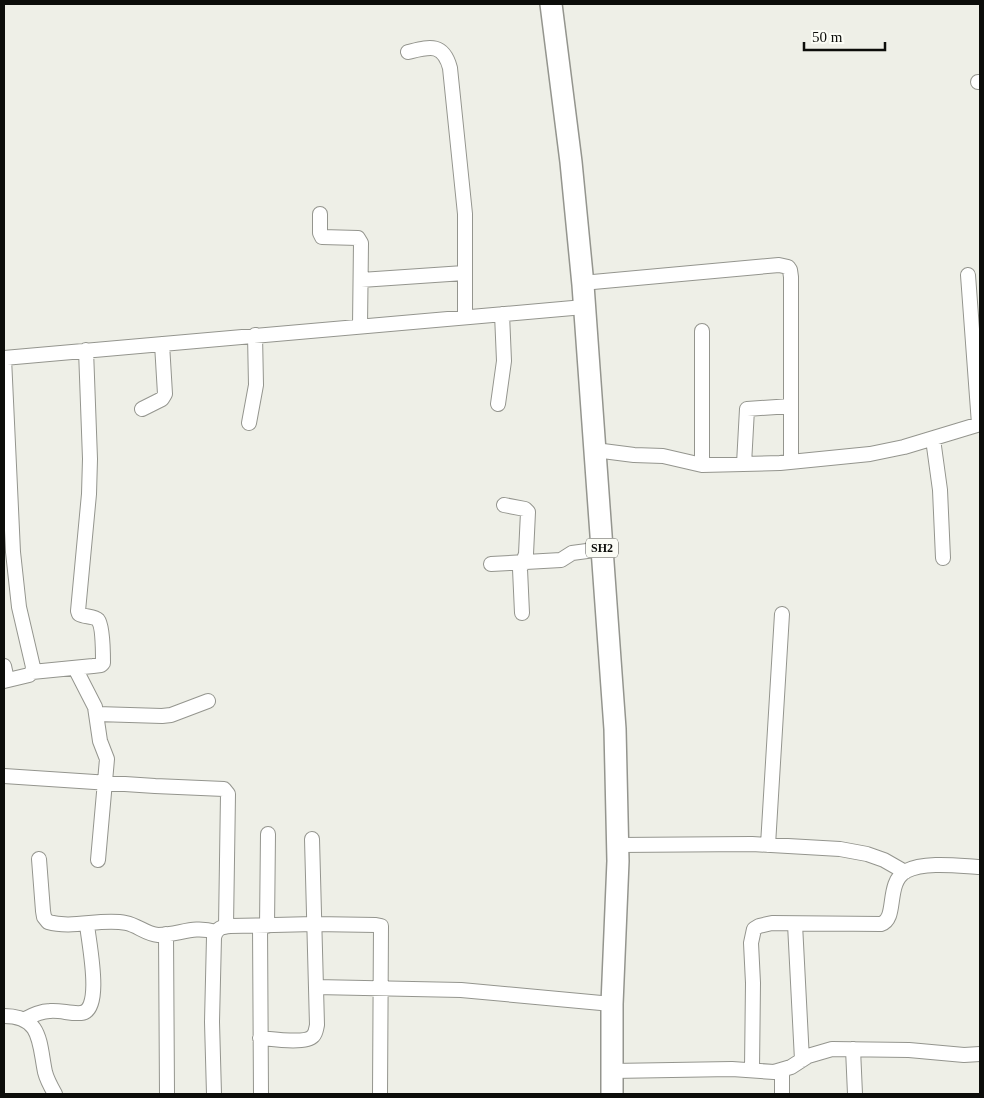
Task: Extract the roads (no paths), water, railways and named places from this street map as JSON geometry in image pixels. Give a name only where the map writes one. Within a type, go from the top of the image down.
[{"type":"main road","name":"SH2","points":[[551,4],[570,153],[582,283],[615,730],[618,845],[612,1004],[612,1094]]},
{"type":"street","points":[[408,52],[434,48],[442,51],[447,57],[456,114],[465,214],[465,317]]},
{"type":"street","points":[[320,214],[320,233],[322,236],[360,239],[362,246],[360,326]]},
{"type":"street","points":[[582,283],[779,265],[788,267],[791,277],[790,462]]},
{"type":"street","points":[[361,280],[464,274]]},
{"type":"street","points":[[595,450],[634,455],[664,456],[702,465],[790,462],[870,454],[904,447],[980,424],[968,275]]},
{"type":"street","points":[[32,672],[33,667],[19,607],[13,552],[4,358],[584,306]]},
{"type":"street","points":[[498,404],[504,361],[502,314]]},
{"type":"street","points":[[702,331],[702,465]]},
{"type":"street","points":[[249,423],[256,385],[255,335]]},
{"type":"street","points":[[142,409],[162,399],[166,389],[162,344]]},
{"type":"street","points":[[4,666],[5,681],[29,675],[32,672],[101,665],[103,663],[103,645],[99,621],[96,618],[82,616],[78,611],[90,459],[86,350]]},
{"type":"street","points":[[744,464],[748,409],[791,406]]},
{"type":"street","points":[[933,439],[940,490],[943,558]]},
{"type":"street","points":[[504,504],[525,509],[528,512],[526,554],[520,570],[522,613]]},
{"type":"street","points":[[491,564],[561,560],[572,552],[602,549]]},
{"type":"street","points":[[768,845],[782,614]]},
{"type":"street","points":[[75,668],[92,700],[97,714],[100,741],[107,759],[98,860]]},
{"type":"street","points":[[97,714],[171,715],[208,701]]},
{"type":"street","points":[[4,776],[224,789],[228,794],[221,929],[214,937],[212,1022],[214,1094]]},
{"type":"street","points":[[261,1094],[260,1038],[263,926],[268,834]]},
{"type":"street","points":[[260,1038],[301,1040],[311,1038],[315,1034],[317,1024],[312,839]]},
{"type":"street","points":[[618,845],[768,845],[840,849],[867,854],[884,860],[905,872]]},
{"type":"street","points":[[40,859],[44,917],[48,922],[54,924],[127,923],[154,934],[202,928],[221,929],[314,924],[376,924],[382,926],[380,1094]]},
{"type":"street","points":[[752,1069],[752,934],[754,929],[765,924],[886,923],[890,913],[891,898],[895,886],[905,872],[933,866],[980,866]]},
{"type":"street","points":[[25,1019],[51,1010],[80,1013],[90,1009],[94,992],[86,924]]},
{"type":"street","points":[[795,924],[802,1060]]},
{"type":"street","points":[[166,934],[168,982],[167,1094]]},
{"type":"street","points":[[316,987],[461,990],[612,1004]]},
{"type":"street","points":[[4,1016],[18,1016],[30,1024],[37,1035],[46,1074],[55,1094]]},
{"type":"street","points":[[612,1071],[752,1069],[774,1072],[792,1067],[808,1056],[832,1049],[909,1050],[964,1055],[980,1054]]},
{"type":"street","points":[[853,1049],[855,1094]]},
{"type":"street","points":[[782,1071],[782,1094]]}]
